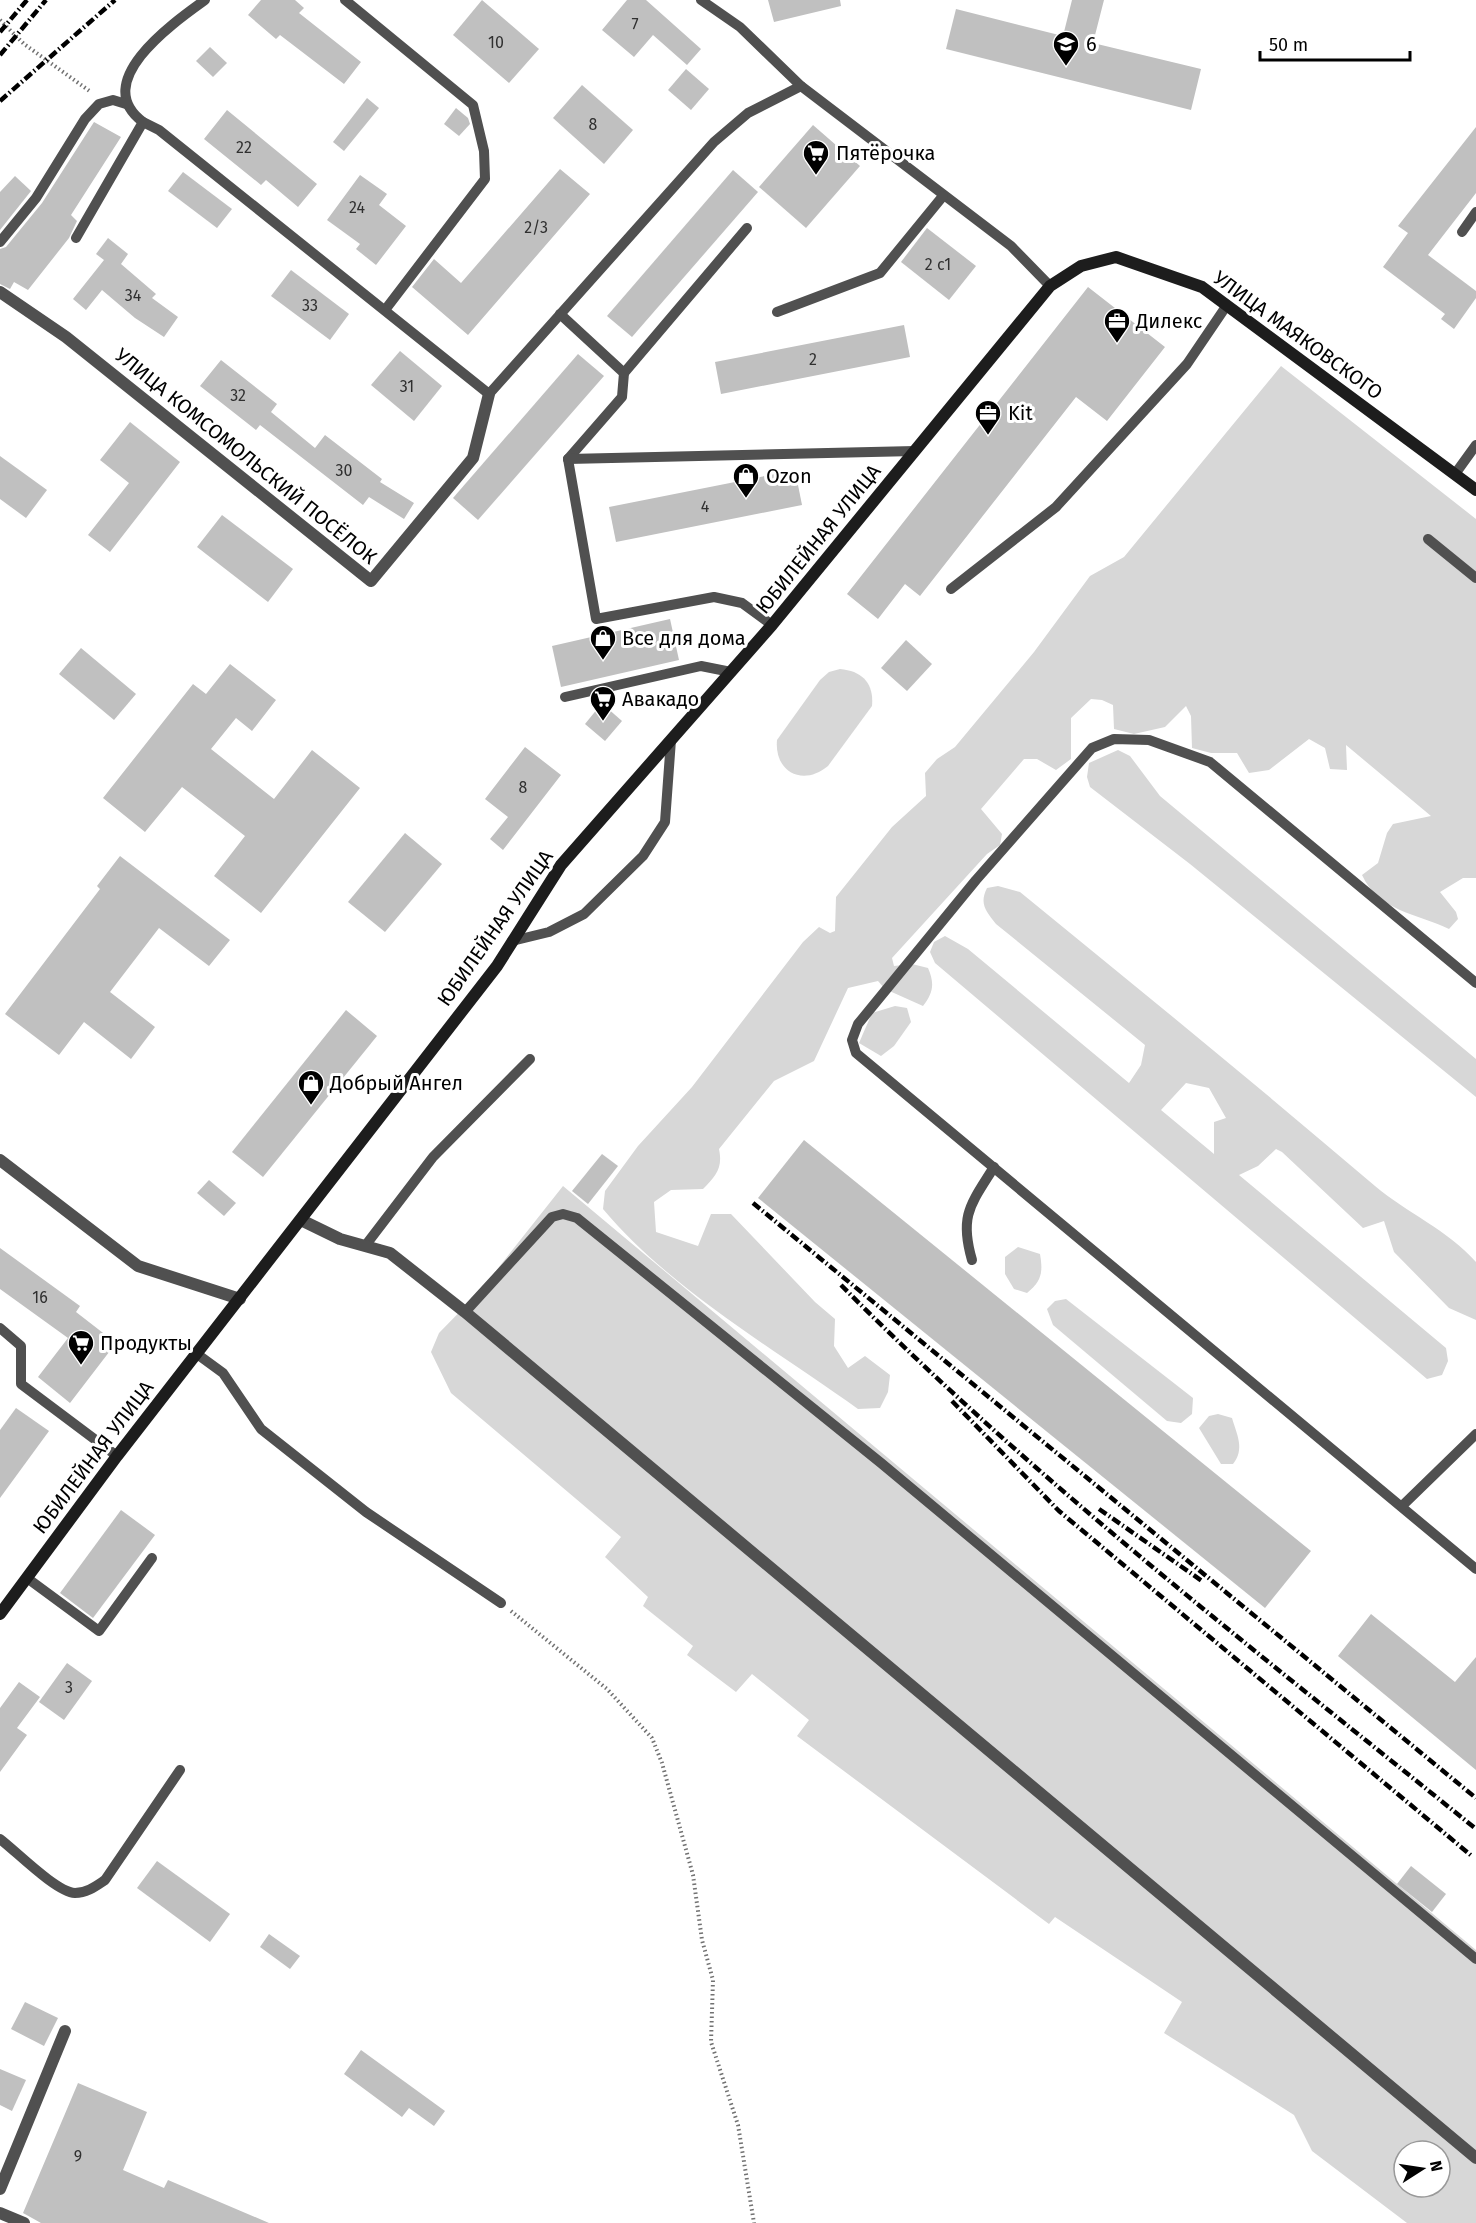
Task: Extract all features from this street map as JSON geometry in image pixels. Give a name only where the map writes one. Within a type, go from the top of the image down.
[{"type":"street","name":"УЛИЦА МАЯКОВСКОГО","points":[[1050,286],[1081,266],[1116,257],[1202,287],[1476,490]]},
{"type":"street","name":"ЮБИЛЕЙНАЯ УЛИЦА","points":[[0,1614],[117,1456],[497,966],[561,865],[772,625],[1050,286]]},
{"type":"street","name":"УЛИЦА КОМСОМОЛЬСКИЙ ПОСЁЛОК","points":[[0,292],[66,337],[371,581],[473,458],[489,394]]},
{"type":"street","points":[[0,1160],[138,1266],[240,1299]]},
{"type":"street","points":[[301,1220],[340,1239],[390,1253],[465,1312],[1476,2158]]},
{"type":"street","points":[[0,2189],[65,2031]]},
{"type":"street","points":[[0,2213],[24,2223]]},
{"type":"lane","points":[[205,0],[176,21],[141,53],[127,81],[126,104],[130,113],[159,130],[489,394],[714,142],[747,113],[801,86]]},
{"type":"lane","points":[[345,0],[473,105],[484,151],[484,179],[385,310]]},
{"type":"lane","points":[[701,0],[740,27],[801,86],[1011,246],[1050,286]]},
{"type":"lane","points":[[0,242],[36,198],[85,119],[99,104],[113,100],[126,104]]},
{"type":"lane","points":[[76,238],[142,122]]},
{"type":"lane","points":[[777,312],[880,273],[943,196]]},
{"type":"lane","points":[[1462,232],[1476,212]]},
{"type":"lane","points":[[568,459],[622,397],[624,373],[747,228]]},
{"type":"lane","points":[[951,589],[1056,507],[1187,364],[1227,305]]},
{"type":"lane","points":[[560,314],[624,373]]},
{"type":"lane","points":[[1455,474],[1476,445]]},
{"type":"lane","points":[[568,459],[915,451]]},
{"type":"lane","points":[[568,459],[596,619],[714,597],[742,603],[772,625]]},
{"type":"lane","points":[[1428,539],[1476,578]]},
{"type":"lane","points":[[565,697],[701,666],[731,672]]},
{"type":"lane","points":[[1476,983],[1210,762],[1149,740],[1114,739],[1092,748],[976,880],[858,1024],[852,1040],[856,1053],[1476,1569]]},
{"type":"lane","points":[[512,941],[549,932],[584,914],[643,856],[665,822],[671,740]]},
{"type":"lane","points":[[365,1246],[433,1157],[530,1059]]},
{"type":"lane","points":[[972,1260],[965,1235],[968,1209],[994,1167]]},
{"type":"lane","points":[[465,1312],[552,1217],[563,1214],[577,1218],[881,1463],[1476,1959]]},
{"type":"lane","points":[[0,1328],[21,1346],[21,1384],[117,1456]]},
{"type":"lane","points":[[197,1354],[223,1373],[261,1429],[366,1512],[501,1603]]},
{"type":"lane","points":[[1402,1506],[1476,1434]]},
{"type":"lane","points":[[27,1578],[99,1631],[152,1558]]},
{"type":"lane","points":[[0,1839],[61,1888],[74,1893],[92,1889],[105,1880],[180,1770]]},
{"type":"path","points":[[0,20],[24,44],[80,86],[113,100]]},
{"type":"path","points":[[501,1603],[607,1689],[652,1738],[662,1763],[693,1875],[702,1940],[713,1980],[711,2042],[738,2125],[754,2223]]},
{"type":"shaded area","points":[[1281,366],[1476,519],[1476,878],[1463,878],[1440,892],[1456,912],[1458,919],[1449,929],[1400,910],[1378,897],[1362,875],[1378,863],[1387,833],[1393,824],[1431,816],[1346,745],[1347,770],[1330,769],[1325,748],[1309,739],[1269,770],[1249,773],[1237,753],[1211,753],[1192,748],[1191,716],[1186,706],[1165,727],[1134,734],[1114,729],[1113,705],[1102,700],[1091,699],[1071,718],[1071,759],[1056,770],[1037,759],[1024,759],[981,809],[1002,834],[1000,845],[987,854],[892,958],[894,966],[912,964],[928,968],[932,988],[923,1006],[885,989],[878,981],[848,988],[814,1061],[774,1081],[719,1149],[719,1167],[708,1184],[703,1189],[671,1190],[654,1202],[656,1232],[698,1246],[711,1214],[731,1214],[815,1302],[835,1319],[834,1346],[848,1368],[865,1356],[890,1375],[888,1392],[880,1408],[858,1409],[724,1316],[659,1265],[629,1238],[603,1209],[605,1191],[638,1146],[692,1087],[803,942],[819,927],[830,933],[835,931],[836,897],[892,827],[926,796],[925,773],[937,759],[955,747],[1034,652],[1090,576],[1124,557]]},
{"type":"shaded area","points":[[840,669],[855,673],[865,680],[871,691],[872,706],[828,766],[809,775],[792,773],[780,761],[777,740],[820,680],[829,672]]},
{"type":"shaded area","points":[[1118,750],[1130,756],[1160,796],[1476,1059],[1476,1097],[1190,864],[1090,787],[1087,777],[1089,763]]},
{"type":"shaded area","points":[[998,886],[1020,892],[1375,1186],[1453,1240],[1476,1262],[1476,1320],[1449,1308],[1394,1252],[1384,1221],[1363,1228],[1282,1152],[1276,1149],[1258,1166],[1239,1175],[1446,1348],[1448,1361],[1442,1375],[1427,1379],[935,963],[930,952],[934,942],[945,936],[968,949],[1129,1083],[1141,1065],[1145,1045],[996,924],[984,903],[987,888]],"holes":[[[1186,1083],[1209,1088],[1226,1118],[1214,1122],[1214,1154],[1161,1110]]]},
{"type":"shaded area","points":[[895,1006],[907,1008],[911,1022],[894,1046],[881,1056],[859,1043],[872,1013]]},
{"type":"shaded area","points":[[563,1186],[1476,1950],[1476,2223],[1407,2223],[1312,2151],[1294,2115],[1164,2033],[1182,2002],[1055,1917],[1049,1924],[797,1736],[809,1720],[752,1674],[736,1692],[687,1655],[693,1646],[643,1606],[648,1597],[605,1557],[621,1537],[451,1393],[431,1352],[439,1333],[480,1291]]},
{"type":"shaded area","points":[[1018,1247],[1040,1254],[1040,1276],[1027,1293],[1014,1289],[1005,1274],[1005,1257]]},
{"type":"shaded area","points":[[1066,1299],[1193,1398],[1192,1414],[1181,1423],[1167,1421],[1053,1325],[1047,1309],[1055,1301]]},
{"type":"shaded area","points":[[1218,1414],[1232,1418],[1236,1430],[1239,1453],[1233,1464],[1221,1464],[1199,1428],[1209,1416]]},
{"type":"building","points":[[261,0],[295,0],[304,8],[299,13],[361,62],[344,84],[280,35],[276,39],[248,15]]},
{"type":"building","points":[[482,0],[539,49],[509,83],[453,35]]},
{"type":"building","points":[[627,0],[646,0],[701,49],[687,65],[653,35],[634,57],[602,30]]},
{"type":"building","points":[[768,0],[840,0],[841,6],[774,22]]},
{"type":"building","points":[[1072,0],[1104,0],[1093,43],[1201,69],[1191,110],[946,49],[956,9],[1063,36]]},
{"type":"building","points":[[210,47],[227,63],[213,77],[196,61]]},
{"type":"building","points":[[686,69],[709,89],[691,110],[668,90]]},
{"type":"building","points":[[582,85],[633,130],[604,164],[553,118]]},
{"type":"building","points":[[367,98],[379,108],[344,151],[333,142]]},
{"type":"building","points":[[456,108],[468,118],[470,124],[459,136],[444,124]]},
{"type":"building","points":[[227,110],[317,184],[298,207],[266,180],[261,185],[204,139]]},
{"type":"building","points":[[94,122],[121,137],[71,215],[77,221],[69,238],[28,290],[14,282],[10,289],[0,284],[0,249],[6,247],[42,203]]},
{"type":"building","points":[[813,125],[860,166],[806,228],[759,187]]},
{"type":"building","points":[[1476,127],[1476,193],[1428,255],[1476,291],[1476,298],[1454,329],[1441,319],[1445,314],[1383,267],[1408,233],[1398,226]]},
{"type":"building","points":[[560,169],[590,194],[468,335],[412,287],[434,259],[461,283]]},
{"type":"building","points":[[733,170],[758,192],[632,337],[607,316]]},
{"type":"building","points":[[183,172],[232,209],[217,228],[168,191]]},
{"type":"building","points":[[360,175],[387,194],[379,205],[406,226],[376,265],[356,249],[360,244],[327,220]]},
{"type":"building","points":[[15,176],[31,191],[0,230],[0,192]]},
{"type":"building","points":[[927,228],[976,266],[949,300],[901,262]]},
{"type":"building","points":[[108,238],[128,254],[121,264],[156,294],[152,298],[178,317],[164,337],[135,318],[102,290],[86,310],[73,299],[104,260],[96,254]]},
{"type":"building","points":[[291,270],[349,314],[330,340],[271,296]]},
{"type":"building","points":[[1088,287],[1165,347],[1107,421],[1076,397],[920,596],[905,584],[878,619],[847,594]]},
{"type":"building","points":[[904,325],[910,357],[721,394],[715,362]]},
{"type":"building","points":[[400,351],[442,386],[414,421],[371,385]]},
{"type":"building","points":[[578,354],[604,376],[478,520],[453,498]]},
{"type":"building","points":[[221,360],[277,404],[271,412],[315,448],[325,435],[382,479],[380,482],[414,503],[404,519],[369,497],[363,505],[260,425],[256,430],[200,386]]},
{"type":"building","points":[[130,422],[180,462],[110,552],[88,535],[129,483],[100,460]]},
{"type":"building","points":[[0,456],[47,490],[26,518],[0,499]]},
{"type":"building","points":[[795,470],[802,505],[616,542],[609,507]]},
{"type":"building","points":[[222,515],[293,569],[268,602],[197,547]]},
{"type":"building","points":[[670,619],[679,660],[561,687],[552,646]]},
{"type":"building","points":[[906,640],[932,664],[907,691],[881,668]]},
{"type":"building","points":[[81,648],[136,694],[114,720],[59,674]]},
{"type":"building","points":[[230,664],[276,700],[252,731],[236,718],[211,749],[274,799],[312,750],[360,788],[261,913],[214,876],[245,836],[182,787],[145,832],[103,798],[193,684],[206,694]]},
{"type":"building","points":[[606,707],[622,721],[605,741],[585,724],[598,708]]},
{"type":"building","points":[[525,747],[561,775],[503,850],[490,839],[508,817],[485,799]]},
{"type":"building","points":[[405,833],[442,864],[385,932],[348,902]]},
{"type":"building","points":[[120,856],[230,940],[209,966],[159,928],[110,992],[155,1027],[131,1059],[84,1022],[59,1055],[5,1014],[100,889],[97,886]]},
{"type":"building","points":[[346,1010],[377,1036],[263,1177],[232,1152]]},
{"type":"building","points":[[804,1140],[1311,1551],[1265,1608],[758,1198]]},
{"type":"building","points":[[602,1154],[618,1166],[588,1204],[572,1191]]},
{"type":"building","points":[[209,1180],[236,1203],[224,1216],[197,1193]]},
{"type":"building","points":[[0,1248],[80,1306],[76,1312],[116,1343],[70,1403],[38,1377],[68,1338],[0,1289]]},
{"type":"building","points":[[16,1408],[49,1431],[0,1498],[0,1430]]},
{"type":"building","points":[[121,1510],[155,1535],[93,1618],[60,1593]]},
{"type":"building","points":[[1371,1614],[1455,1682],[1476,1657],[1476,1770],[1338,1656]]},
{"type":"building","points":[[67,1663],[92,1681],[64,1720],[39,1702]]},
{"type":"building","points":[[19,1682],[40,1697],[17,1728],[27,1735],[0,1772],[0,1708]]},
{"type":"building","points":[[157,1861],[230,1914],[210,1942],[137,1888]]},
{"type":"building","points":[[1411,1866],[1446,1894],[1432,1912],[1397,1884]]},
{"type":"building","points":[[269,1934],[300,1956],[290,1969],[260,1947]]},
{"type":"building","points":[[25,2002],[58,2018],[44,2046],[11,2029]]},
{"type":"building","points":[[361,2050],[445,2111],[434,2126],[409,2108],[402,2117],[344,2074]]},
{"type":"building","points":[[0,2069],[26,2080],[12,2111],[0,2105]]},
{"type":"building","points":[[78,2083],[147,2112],[123,2170],[164,2188],[168,2180],[269,2223],[41,2223],[23,2213]]},
{"type":"railway","points":[[0,32],[27,0]]},
{"type":"railway","points":[[0,55],[46,0]]},
{"type":"railway","points":[[0,101],[115,0]]},
{"type":"railway","points":[[753,1203],[1476,1798]]},
{"type":"railway","points":[[841,1285],[916,1358],[1071,1498],[1151,1566],[1476,1829]]},
{"type":"railway","points":[[952,1401],[1059,1511],[1473,1857]]},
{"type":"railway","points":[[1099,1509],[1202,1581]]},
{"type":"place","name":"6","points":[[1066,67]]},
{"type":"place","name":"Пятёрочка","points":[[816,176]]},
{"type":"place","name":"Дилекс","points":[[1117,344]]},
{"type":"place","name":"Kit","points":[[988,436]]},
{"type":"place","name":"Ozon","points":[[746,499]]},
{"type":"place","name":"Все для дома","points":[[603,661]]},
{"type":"place","name":"Авакадо","points":[[603,722]]},
{"type":"place","name":"Добрый Ангел","points":[[311,1106]]},
{"type":"place","name":"Продукты","points":[[81,1366]]}]
